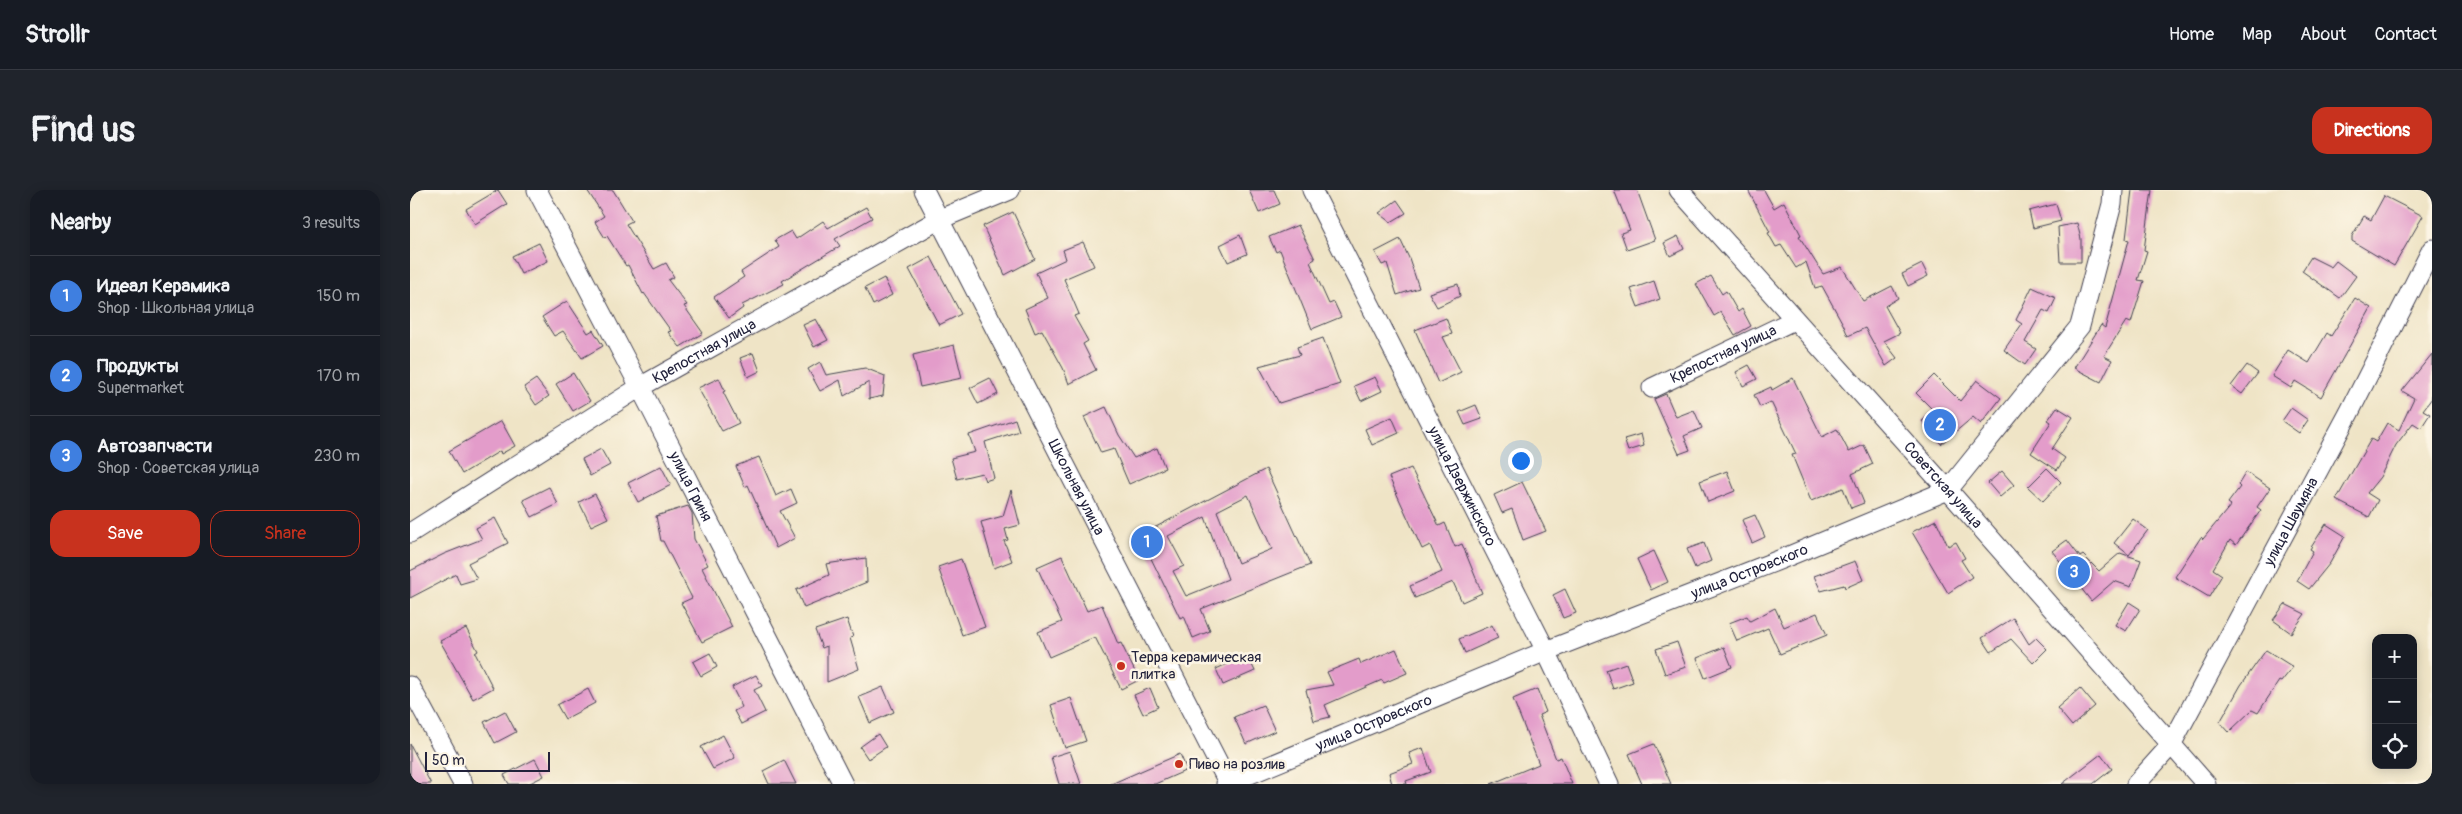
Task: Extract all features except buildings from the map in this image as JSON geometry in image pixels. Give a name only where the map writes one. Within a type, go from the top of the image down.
[{"type":"street","name":"улица Гриня","points":[[537,190],[843,784]]},
{"type":"street","name":"Школьная улица","points":[[924,190],[1228,784]]},
{"type":"street","name":"Крепостная улица","points":[[410,533],[640,387],[940,219],[1010,190]]},
{"type":"street","name":"улица Дзержинского","points":[[1312,190],[1546,650],[1609,784]]},
{"type":"street","name":"Советская улица","points":[[1679,190],[1948,490],[2206,784]]},
{"type":"street","name":"улица Островского","points":[[1228,784],[1546,650],[1784,558],[1948,490],[2080,326],[2112,204],[2113,190]]},
{"type":"street","name":"улица Шаумяна","points":[[2136,784],[2170,745],[2349,413],[2432,249]]},
{"type":"street","name":"Крепостная улица","points":[[1652,388],[1794,320]]},
{"type":"street","points":[[410,686],[463,784]]},
{"type":"place","name":"Продукты","points":[[1940,425]]},
{"type":"place","name":"Идеал Керамика","points":[[1147,542]]},
{"type":"place","name":"Автозапчасти","points":[[2074,572]]},
{"type":"place","name":"Терра керамическая плитка","points":[[1121,666]]},
{"type":"place","name":"Пиво на розлив","points":[[1179,764]]}]
